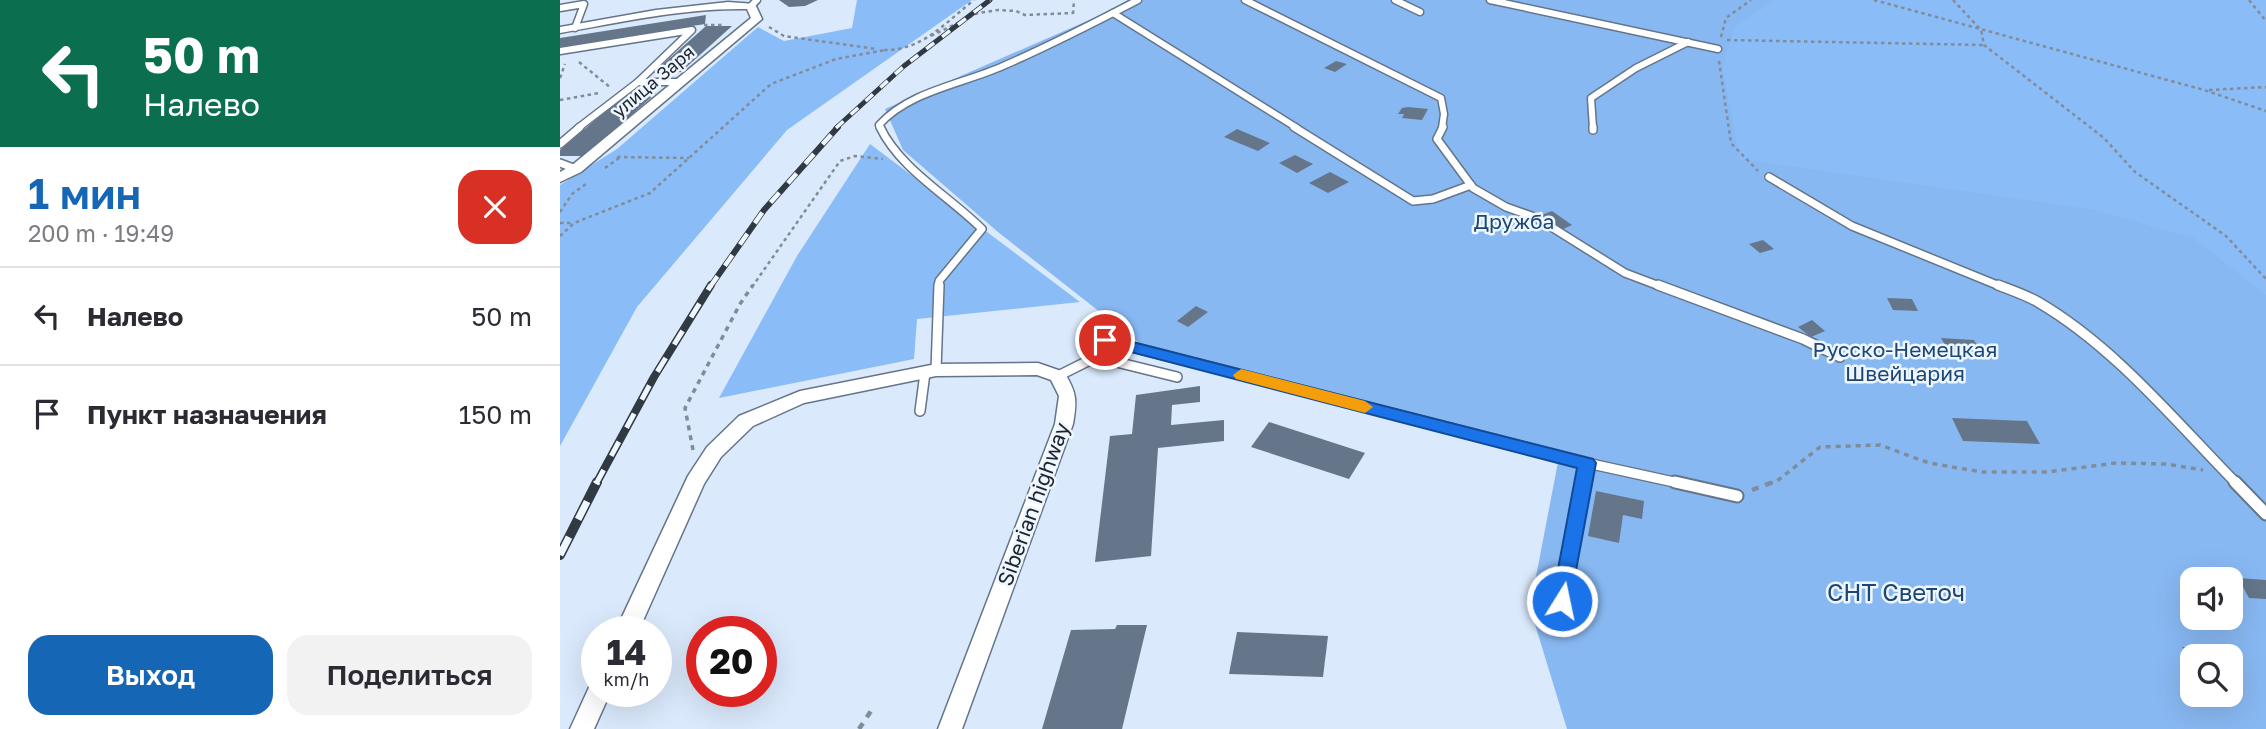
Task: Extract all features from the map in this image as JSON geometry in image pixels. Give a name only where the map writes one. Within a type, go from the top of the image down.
[{"type":"street","points":[[560,30],[701,8],[754,3],[757,19]]},
{"type":"street","name":"улица Заря","points":[[560,178],[576,169],[757,19]]},
{"type":"street","points":[[633,616],[695,481],[710,457],[746,421],[800,397],[930,371],[1038,369],[1058,376]]},
{"type":"street","name":"Siberian highway","points":[[950,729],[1064,424],[1068,397],[1058,376]]},
{"type":"street","points":[[582,729],[592,707]]},
{"type":"lane","points":[[560,8],[584,4],[591,0]]},
{"type":"lane","points":[[920,411],[930,371],[939,281],[982,229],[970,215],[906,162],[881,136],[878,125],[898,108],[984,75],[1138,0]]},
{"type":"lane","points":[[1245,0],[1441,98],[1446,109],[1443,128],[1437,139],[1471,185],[1506,207],[1537,218],[1625,273],[1803,338],[1840,357]]},
{"type":"lane","points":[[1395,0],[1420,12]]},
{"type":"lane","points":[[1490,0],[1718,49]]},
{"type":"lane","points":[[575,28],[584,4]]},
{"type":"lane","points":[[1112,13],[1413,201],[1433,198],[1471,185]]},
{"type":"lane","points":[[560,51],[692,30]]},
{"type":"lane","points":[[560,144],[638,82],[692,30]]},
{"type":"lane","points":[[1593,131],[1591,98],[1636,68],[1688,42]]},
{"type":"lane","points":[[638,82],[678,82]]},
{"type":"lane","points":[[560,163],[576,169]]},
{"type":"lane","points":[[1769,177],[1852,226],[2035,300],[2065,319],[2112,358],[2266,514]]},
{"type":"lane","points":[[1058,376],[1097,357],[1105,340],[1587,463],[1737,496]]},
{"type":"lane","points":[[1097,357],[1177,377]]},
{"type":"lane","points":[[1562,601],[1587,463]]},
{"type":"path","points":[[924,40],[974,0]]},
{"type":"path","points":[[1751,0],[1726,18],[1720,40],[1984,45],[2104,138],[2135,172],[2226,236],[2266,279]]},
{"type":"path","points":[[1874,0],[2204,90],[2266,111]]},
{"type":"path","points":[[1953,0],[1981,30],[1984,45]]},
{"type":"path","points":[[2249,0],[2266,21]]},
{"type":"path","points":[[560,236],[574,223],[650,193],[771,84],[836,59],[924,40],[978,13],[998,10],[1016,11],[1026,15],[1073,13]]},
{"type":"path","points":[[757,19],[784,36],[887,50]]},
{"type":"path","points":[[692,30],[707,24],[736,24],[746,29]]},
{"type":"path","points":[[1718,49],[1723,101],[1731,143],[1755,170],[1769,177]]},
{"type":"path","points":[[560,100],[616,90],[579,62]]},
{"type":"path","points":[[2204,90],[2266,87]]},
{"type":"path","points":[[591,156],[691,158]]},
{"type":"path","points":[[710,457],[691,449],[685,408],[740,304],[840,160],[855,156],[906,162]]},
{"type":"path","points":[[601,172],[620,157]]},
{"type":"path","points":[[560,212],[572,194],[592,179]]},
{"type":"path","points":[[560,223],[574,223]]},
{"type":"path","points":[[1737,496],[1777,481],[1820,447],[1880,445],[1929,463],[1982,472],[2047,472],[2116,463],[2166,464],[2225,473]]},
{"type":"path","points":[[859,729],[871,711]]},
{"type":"green space","name":"Русско-Немецкая Швейцария","points":[[1128,0],[2266,0],[2266,729],[1567,729],[1530,608],[1558,462],[1142,345],[998,232],[903,150],[885,109],[1103,14]]},
{"type":"shaded area","points":[[857,0],[972,0],[787,130],[637,307],[560,446],[560,185],[617,149],[758,27],[784,41],[852,28]]},
{"type":"shaded area","points":[[1775,0],[2266,0],[2266,295],[2193,238],[2095,210],[1740,159],[1722,68],[1735,27]]},
{"type":"shaded area","points":[[870,144],[1080,302],[917,319],[914,359],[719,398],[797,256]]},
{"type":"building","points":[[779,0],[818,0],[805,6],[789,7]]},
{"type":"building","points":[[706,15],[705,24],[560,47],[560,38]]},
{"type":"building","points":[[706,26],[732,26],[681,72],[653,73]]},
{"type":"building","points":[[1336,61],[1347,64],[1335,72],[1324,68]]},
{"type":"building","points":[[627,93],[656,93],[585,156],[560,156],[560,150]]},
{"type":"building","points":[[1402,108],[1428,109],[1422,120],[1402,118],[1404,114],[1398,114]]},
{"type":"building","points":[[1237,129],[1270,143],[1258,151],[1224,137]]},
{"type":"building","points":[[1295,155],[1313,164],[1297,173],[1279,163]]},
{"type":"building","points":[[1330,172],[1349,182],[1328,193],[1309,183]]},
{"type":"building","points":[[1552,211],[1572,225],[1559,231],[1539,216]]},
{"type":"building","points":[[1763,240],[1774,249],[1760,253],[1749,244]]},
{"type":"building","points":[[1887,298],[1912,299],[1918,311],[1893,310]]},
{"type":"building","points":[[1196,306],[1208,312],[1188,327],[1177,321]]},
{"type":"building","points":[[1812,320],[1825,331],[1811,337],[1798,327]]},
{"type":"building","points":[[1941,338],[1974,340],[1982,354],[1949,352]]},
{"type":"building","points":[[1200,386],[1200,402],[1172,405],[1171,425],[1224,420],[1224,441],[1158,448],[1151,556],[1095,562],[1110,436],[1132,434],[1136,395]]},
{"type":"building","points":[[1952,418],[2027,421],[2040,444],[1963,441]]},
{"type":"building","points":[[1269,422],[1365,453],[1349,479],[1251,447]]},
{"type":"building","points":[[1596,491],[1644,501],[1642,519],[1623,515],[1619,543],[1588,536]]},
{"type":"building","points":[[2243,578],[2266,580],[2266,599],[2249,598],[2243,587]]},
{"type":"building","points":[[1117,625],[1147,625],[1122,729],[1042,729],[1071,630],[1115,629]]},
{"type":"building","points":[[1237,632],[1328,636],[1323,677],[1229,674]]},
{"type":"railway","points":[[836,128],[904,66],[990,0]]},
{"type":"railway","points":[[710,287],[764,210],[838,127]]},
{"type":"railway","points":[[596,484],[654,377],[711,285]]},
{"type":"railway","points":[[560,555],[597,482]]},
{"type":"slow traffic","points":[[1241,375],[1365,407]]},
{"type":"route","points":[[1105,340],[1587,463],[1562,601]]},
{"type":"park label","name":"Дружба","points":[[1514,221]]},
{"type":"park label","name":"СНТ Светоч","points":[[1896,591]]}]
